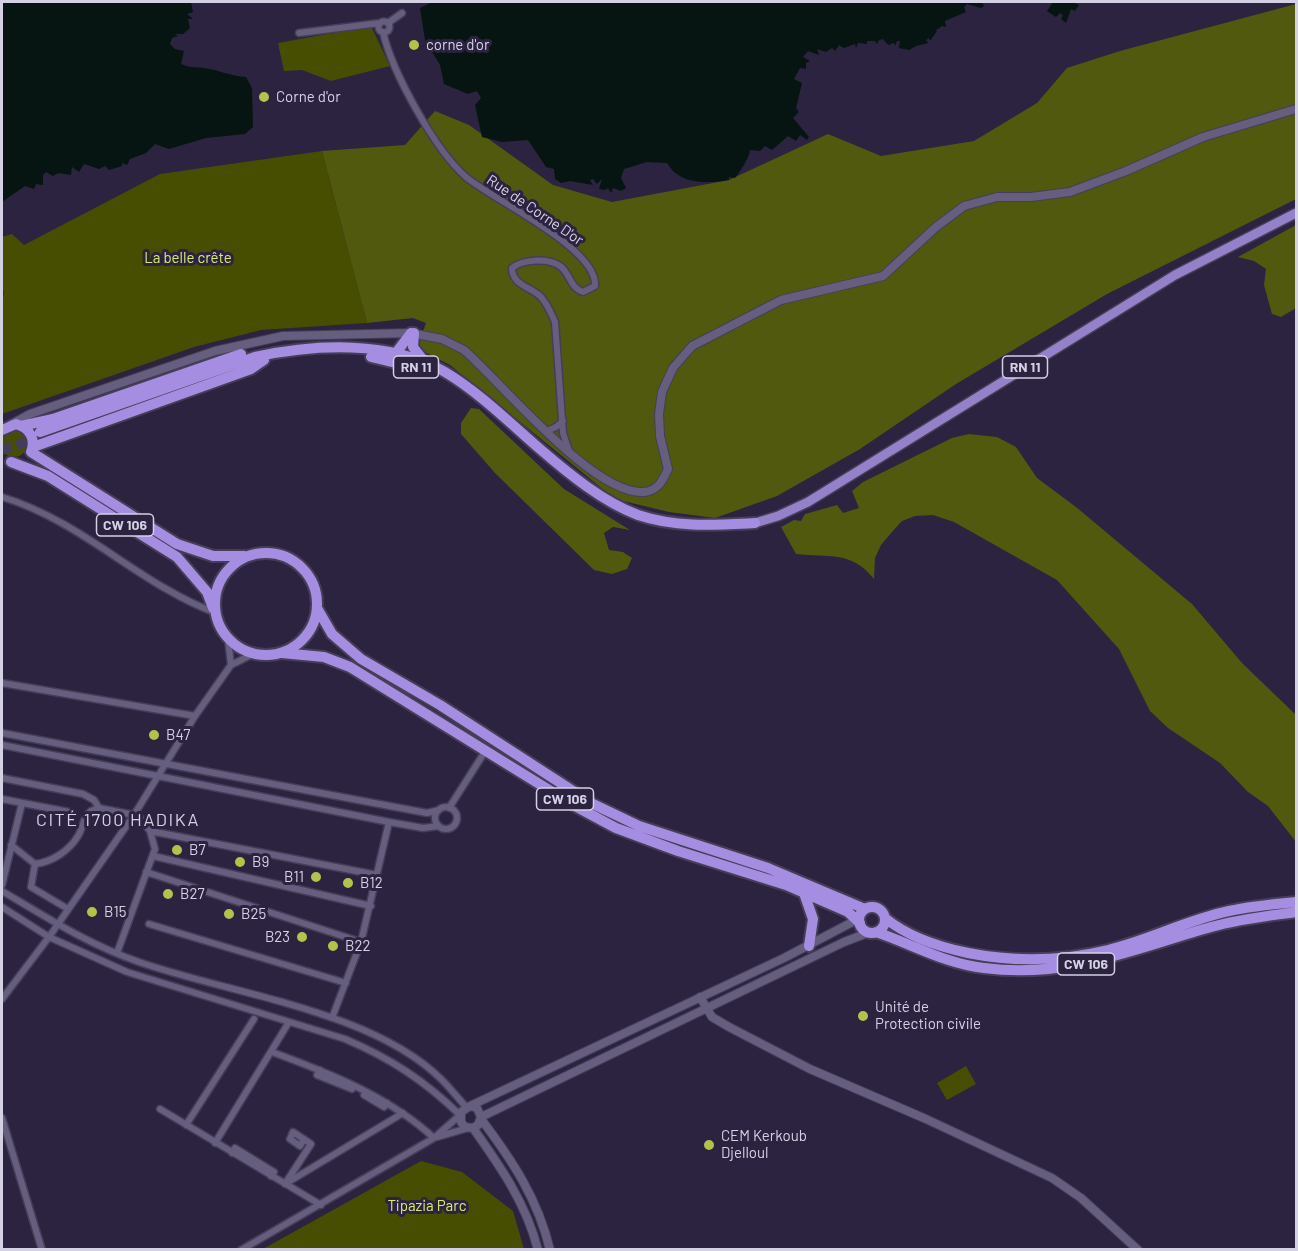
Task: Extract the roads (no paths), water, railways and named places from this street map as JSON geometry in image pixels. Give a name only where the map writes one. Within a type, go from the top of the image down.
[{"type":"highway","points":[[370,357],[396,353],[412,333]]},
{"type":"highway","points":[[412,333],[413,347],[426,363]]},
{"type":"highway","name":"RN 11","points":[[41,434],[267,357],[332,348],[396,353],[426,363],[466,385],[569,473],[618,505],[638,514],[685,524],[707,526],[755,523]]},
{"type":"highway","points":[[11,427],[53,419],[230,357],[249,353],[267,357]]},
{"type":"highway","name":"RN 11","points":[[267,357],[316,355],[370,357],[420,368],[446,380],[586,489],[637,517],[680,527],[730,528],[755,523]]},
{"type":"highway","points":[[5,460],[23,460],[32,450],[55,438],[251,369],[267,357]]},
{"type":"highway","points":[[11,427],[31,434],[32,450]]},
{"type":"highway","points":[[55,438],[47,448],[46,454],[59,472]]},
{"type":"highway","name":"CW 106","points":[[32,450],[59,472],[177,544],[213,556],[250,556]]},
{"type":"highway","name":"CW 106","points":[[5,460],[48,477],[177,557],[194,573],[207,592],[216,613]]},
{"type":"highway","points":[[273,554],[287,558],[300,566],[310,578],[316,592],[317,608],[306,636],[296,646],[282,652],[268,655],[254,654],[228,639],[216,613],[217,592],[226,572],[250,556],[273,554]]},
{"type":"highway","name":"CW 106","points":[[317,608],[332,634],[361,658],[440,705],[593,804],[639,826],[768,868],[861,918]]},
{"type":"highway","name":"CW 106","points":[[282,652],[315,655],[338,661],[486,749],[575,806],[616,828],[678,851],[767,878],[861,918]]},
{"type":"highway","points":[[804,893],[813,919],[809,946]]},
{"type":"highway","name":"CW 106","points":[[885,918],[928,941],[962,952],[1055,959],[1106,951],[1227,911],[1296,902]]},
{"type":"highway","points":[[876,908],[885,918],[883,927],[873,932],[861,918],[876,908]]},
{"type":"highway","name":"CW 106","points":[[873,932],[963,965],[1021,972],[1043,971],[1127,955],[1232,922],[1296,912]]},
{"type":"main road","name":"RN 11","points":[[755,523],[778,516],[808,501],[1175,275],[1296,213]]},
{"type":"street","points":[[299,33],[388,23],[402,13]]},
{"type":"street","points":[[380,23],[378,28],[383,32],[389,30],[388,23]]},
{"type":"street","name":"Rue de Corne D'or","points":[[383,32],[399,77],[449,161],[482,189],[565,242],[583,258],[593,275],[595,286],[583,292],[576,289],[565,271],[554,264],[525,262],[512,268],[516,281],[532,289],[549,307],[555,322],[563,420]]},
{"type":"street","points":[[11,427],[26,415],[256,340],[324,333],[412,333],[442,339],[464,350],[569,452],[606,482],[625,490],[645,492],[660,485],[668,469],[660,436],[659,414],[662,392],[673,368],[692,346],[781,300],[883,276],[936,227],[964,207],[997,197],[1031,197],[1070,192],[1126,171],[1203,137],[1296,109]]},
{"type":"street","points":[[547,431],[556,427],[563,420]]},
{"type":"street","points":[[563,420],[563,433],[569,452]]},
{"type":"street","points":[[2,497],[34,508],[64,523],[170,590],[216,613]]},
{"type":"street","points":[[2,999],[49,938],[135,814],[195,716],[231,664],[232,649],[228,639]]},
{"type":"street","points":[[231,664],[254,654]]},
{"type":"street","points":[[2,682],[195,716]]},
{"type":"street","points":[[2,733],[427,813],[449,808],[455,812],[457,822],[449,829],[439,826],[423,828],[2,745]]},
{"type":"street","points":[[449,808],[486,749]]},
{"type":"street","points":[[2,778],[83,794],[94,800],[99,808]]},
{"type":"street","points":[[2,799],[69,812]]},
{"type":"street","points":[[2,885],[22,803]]},
{"type":"street","points":[[35,864],[60,856],[78,837],[87,814],[99,808],[135,814],[150,831],[155,842],[153,856],[117,953]]},
{"type":"street","points":[[439,810],[436,820],[439,826]]},
{"type":"street","points":[[332,1018],[361,942],[389,822]]},
{"type":"street","points":[[150,831],[377,875]]},
{"type":"street","points":[[11,845],[35,864]]},
{"type":"street","points":[[153,856],[370,906]]},
{"type":"street","points":[[35,864],[31,887],[68,909]]},
{"type":"street","points":[[146,872],[361,942]]},
{"type":"street","points":[[2,891],[57,925],[117,953],[184,977],[332,1018],[380,1039],[409,1055],[441,1079],[468,1106],[477,1108],[481,1118],[517,1168],[529,1190],[550,1250]]},
{"type":"street","points":[[2,907],[49,938],[168,986],[289,1022],[374,1051],[432,1088],[460,1116],[461,1122],[471,1128],[518,1195],[538,1250]]},
{"type":"street","points":[[241,1250],[434,1138],[468,1106],[809,946],[861,918]]},
{"type":"street","points":[[149,924],[346,983]]},
{"type":"street","points":[[434,1138],[471,1128],[481,1118],[706,1008],[873,932]]},
{"type":"street","points":[[700,997],[706,1008],[729,1027],[810,1069],[926,1119],[1052,1178],[1081,1198],[1138,1250]]},
{"type":"street","points":[[186,1125],[254,1019]]},
{"type":"street","points":[[215,1143],[289,1022]]},
{"type":"street","points":[[272,1052],[320,1070],[317,1075],[349,1087],[384,1107],[387,1103],[434,1138]]},
{"type":"street","points":[[160,1109],[232,1153],[235,1148],[274,1172],[271,1176],[321,1205]]},
{"type":"street","points":[[285,1184],[403,1113]]},
{"type":"street","points":[[2,1118],[42,1250]]},
{"type":"street","points":[[285,1184],[311,1144],[304,1139]]},
{"type":"tunnel","points":[[2,450],[42,436]]},
{"type":"place","name":"corne d'or","points":[[414,45]]},
{"type":"place","name":"Corne d'or","points":[[264,97]]},
{"type":"place","name":"B47","points":[[154,735]]},
{"type":"place","name":"B7","points":[[177,850]]},
{"type":"place","name":"B9","points":[[240,862]]},
{"type":"place","name":"B11","points":[[316,877]]},
{"type":"place","name":"B12","points":[[348,883]]},
{"type":"place","name":"B27","points":[[168,894]]},
{"type":"place","name":"B15","points":[[92,912]]},
{"type":"place","name":"B25","points":[[229,914]]},
{"type":"place","name":"B23","points":[[302,937]]},
{"type":"place","name":"B22","points":[[333,946]]},
{"type":"place","name":"Unité de Protection civile","points":[[863,1016]]},
{"type":"place","name":"CEM Kerkoub Djelloul","points":[[709,1145]]},
{"type":"district","name":"CITÉ 1700 HADIKA","points":[[118,820]]},
{"type":"park label","name":"La belle crête","points":[[188,258]]},
{"type":"park label","name":"Tipazia Parc","points":[[427,1206]]}]
